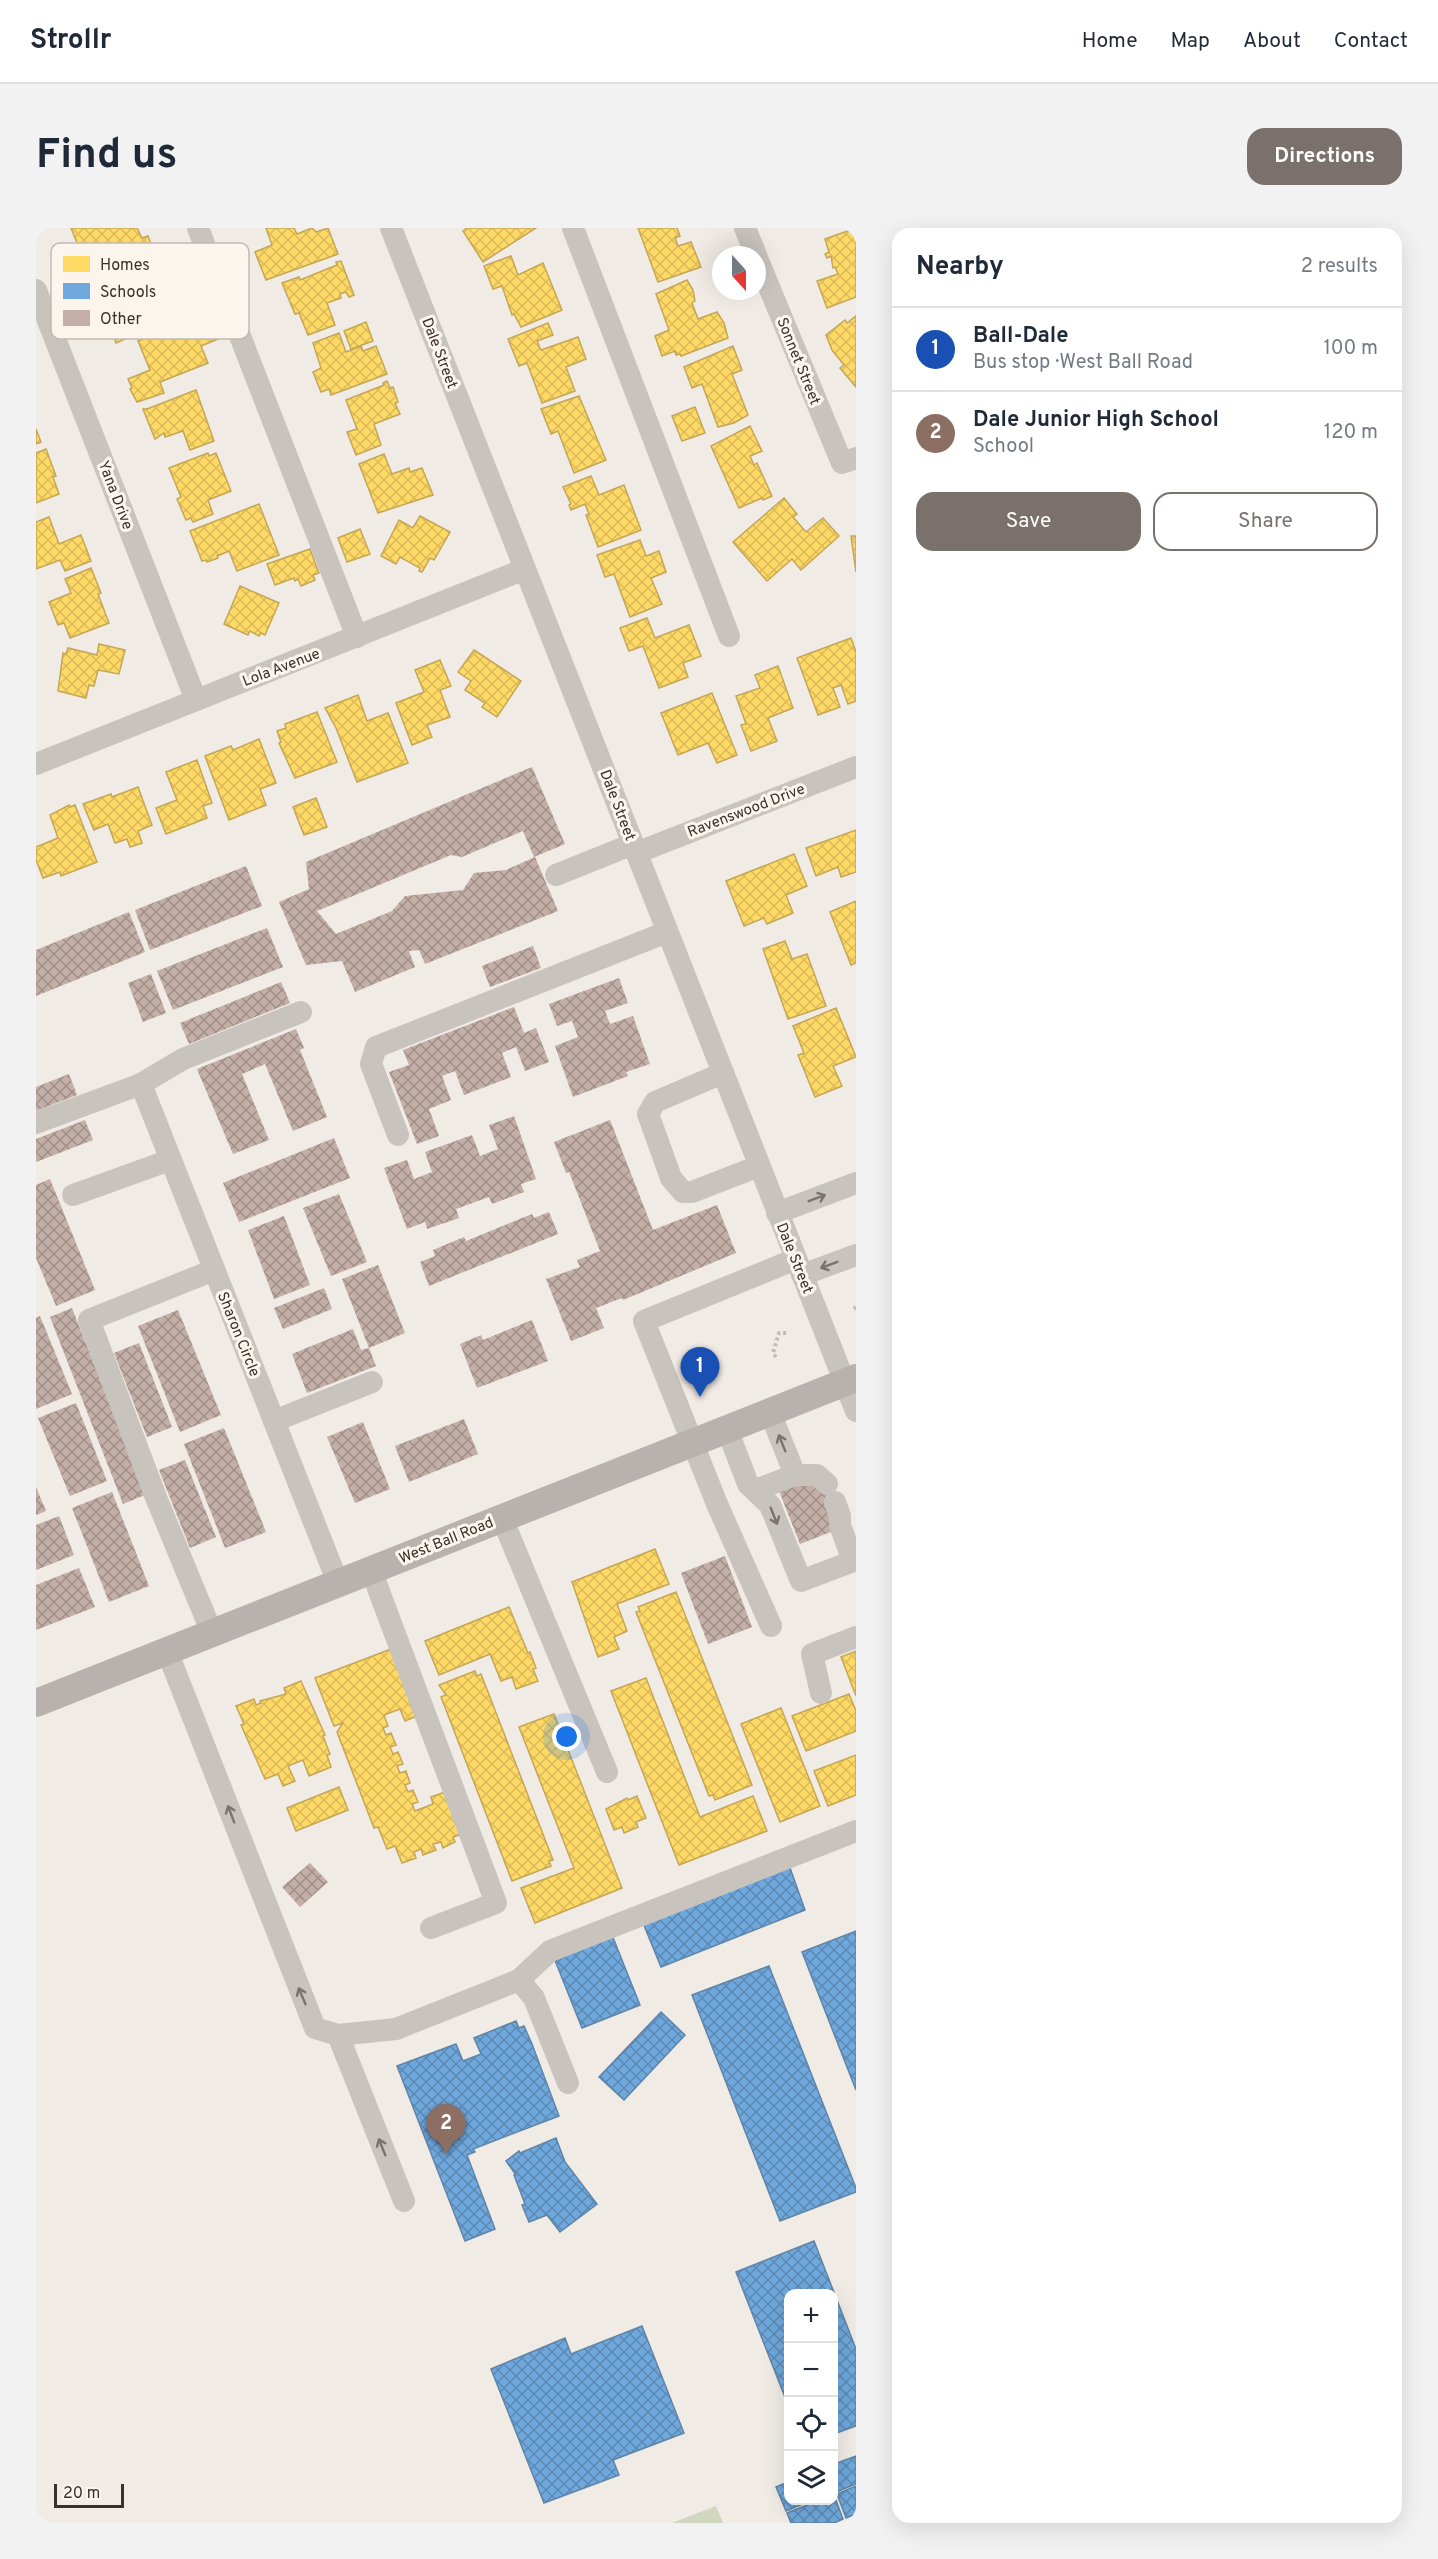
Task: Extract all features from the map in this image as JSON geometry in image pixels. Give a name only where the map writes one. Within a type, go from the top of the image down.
[{"type":"main road","name":"West Ball Road","points":[[36,1703],[850,1380]]},
{"type":"street","points":[[198,228],[204,243]]},
{"type":"street","name":"Dale Street","points":[[391,228],[777,1213],[850,1380],[856,1411]]},
{"type":"street","points":[[573,228],[729,636]]},
{"type":"street","name":"Sonnet Street","points":[[744,228],[751,246]]},
{"type":"street","name":"Sonnet Street","points":[[766,279],[849,461]]},
{"type":"street","name":"Yana Drive","points":[[36,290],[51,328]]},
{"type":"street","name":"Yana Drive","points":[[55,339],[196,700]]},
{"type":"street","points":[[241,339],[357,637]]},
{"type":"street","name":"Lola Avenue","points":[[36,764],[525,569]]},
{"type":"street","name":"Ravenswood Drive","points":[[556,875],[634,849],[856,767]]},
{"type":"street","points":[[398,1136],[371,1064],[376,1047],[667,932]]},
{"type":"street","points":[[36,1123],[141,1084],[183,1059],[301,1012]]},
{"type":"street","points":[[723,1073],[655,1102],[648,1114],[671,1178],[683,1192],[692,1192],[759,1166]]},
{"type":"street","name":"Sharon Circle","points":[[141,1084],[338,1583]]},
{"type":"street","points":[[73,1195],[170,1160]]},
{"type":"street","points":[[777,1213],[856,1183]]},
{"type":"street","points":[[771,1626],[717,1504],[644,1321],[799,1267],[856,1255]]},
{"type":"street","points":[[212,1633],[157,1500],[89,1320],[214,1270]]},
{"type":"street","points":[[274,1421],[372,1382]]},
{"type":"street","points":[[770,1412],[795,1475]]},
{"type":"street","points":[[727,1429],[748,1484],[770,1505],[801,1581],[855,1560],[840,1525],[840,1516],[831,1493],[817,1475],[795,1475],[755,1490]]},
{"type":"street","points":[[502,1518],[607,1772]]},
{"type":"street","points":[[371,1570],[496,1904],[431,1928]]},
{"type":"street","points":[[821,1693],[812,1654],[856,1637]]},
{"type":"street","points":[[167,1651],[315,2028],[338,2035],[396,2029],[519,1980],[550,1951],[835,1837],[856,1831]]},
{"type":"street","points":[[519,1980],[534,1998],[568,2083]]},
{"type":"street","points":[[338,2035],[404,2201]]},
{"type":"path","points":[[776,1357],[773,1353],[779,1334],[786,1333]]},
{"type":"green space","points":[[716,2506],[723,2523],[672,2523]]},
{"type":"building: Homes","points":[[71,228],[137,228],[142,238],[148,236],[151,243],[77,243]]},
{"type":"building: Homes","points":[[266,228],[294,228],[297,234],[312,228],[316,232],[328,228],[338,254],[266,280],[255,252],[272,245]]},
{"type":"building: Homes","points":[[467,228],[536,228],[483,262],[463,231]]},
{"type":"building: Homes","points":[[638,228],[677,228],[680,236],[675,238],[678,246],[691,242],[701,267],[658,282]]},
{"type":"building: Homes","points":[[856,228],[856,297],[827,308],[817,281],[838,274],[835,267],[833,268],[831,256],[827,258],[825,254],[829,252],[825,239]]},
{"type":"building: Homes","points":[[511,256],[518,275],[543,263],[562,310],[521,327],[514,314],[512,315],[502,286],[493,289],[484,266]]},
{"type":"building: Homes","points":[[341,261],[354,295],[349,297],[346,292],[340,294],[341,298],[327,303],[335,325],[308,335],[299,313],[295,314],[282,283],[299,277],[300,280],[337,265],[336,262]]},
{"type":"building: Homes","points":[[687,280],[693,290],[695,301],[692,303],[698,319],[717,312],[724,323],[728,338],[681,356],[676,355],[675,351],[662,356],[655,336],[669,330],[656,294]]},
{"type":"building: Homes","points":[[856,316],[856,387],[840,368],[844,365],[832,350],[826,335],[845,320],[847,323]]},
{"type":"building: Homes","points":[[366,322],[373,341],[351,349],[344,331]]},
{"type":"building: Homes","points":[[548,323],[553,335],[537,341],[541,350],[578,337],[586,359],[566,367],[575,391],[542,403],[527,363],[519,366],[508,339]]},
{"type":"building: Homes","points":[[339,333],[346,352],[361,346],[363,351],[376,346],[387,374],[331,395],[329,389],[321,392],[313,372],[321,368],[313,343]]},
{"type":"building: Homes","points":[[143,339],[218,339],[201,346],[208,363],[160,382],[164,393],[137,402],[128,379],[150,370],[138,341]]},
{"type":"building: Homes","points":[[733,346],[742,370],[732,374],[748,415],[734,423],[718,427],[702,384],[692,388],[684,367]]},
{"type":"building: Homes","points":[[387,381],[390,388],[393,387],[398,402],[395,403],[400,414],[374,424],[381,445],[356,455],[347,432],[357,429],[346,400],[384,385],[383,383]]},
{"type":"building: Homes","points":[[196,390],[214,441],[190,450],[183,431],[165,437],[164,433],[155,439],[143,409]]},
{"type":"building: Homes","points":[[579,396],[606,460],[574,473],[558,431],[551,434],[541,409]]},
{"type":"building: Homes","points":[[695,407],[705,433],[682,441],[672,416]]},
{"type":"building: Homes","points":[[750,426],[762,451],[750,456],[754,465],[757,463],[772,496],[739,508],[711,446]]},
{"type":"building: Homes","points":[[36,429],[41,442],[36,444]]},
{"type":"building: Homes","points":[[46,449],[56,476],[53,477],[59,494],[36,503],[36,453]]},
{"type":"building: Homes","points":[[208,453],[209,456],[216,453],[231,491],[208,500],[213,514],[193,522],[191,518],[186,520],[177,499],[181,497],[169,468]]},
{"type":"building: Homes","points":[[384,454],[392,474],[409,468],[410,472],[422,468],[433,495],[378,513],[359,464]]},
{"type":"building: Homes","points":[[591,476],[599,495],[624,485],[641,530],[598,547],[586,515],[589,514],[585,504],[571,510],[569,505],[571,504],[563,487]]},
{"type":"building: Homes","points":[[784,498],[797,514],[793,517],[806,532],[823,518],[839,536],[801,570],[792,559],[767,581],[733,542]]},
{"type":"building: Homes","points":[[259,504],[279,555],[237,571],[229,551],[217,556],[218,558],[207,562],[202,561],[190,531]]},
{"type":"building: Homes","points":[[420,516],[450,532],[434,560],[430,558],[422,572],[419,571],[420,568],[400,557],[396,564],[381,556],[399,520],[413,528]]},
{"type":"building: Homes","points":[[49,517],[59,544],[81,535],[91,561],[65,571],[60,560],[36,569],[36,522]]},
{"type":"building: Homes","points":[[360,529],[370,554],[347,562],[338,538]]},
{"type":"building: Homes","points":[[851,536],[856,536],[856,572]]},
{"type":"building: Homes","points":[[640,540],[646,556],[659,551],[666,572],[651,578],[662,604],[630,617],[614,574],[605,577],[597,555]]},
{"type":"building: Homes","points":[[310,549],[319,573],[313,575],[315,580],[301,586],[298,579],[295,581],[294,578],[275,585],[267,564]]},
{"type":"building: Homes","points":[[91,568],[109,623],[70,638],[64,623],[58,625],[49,602],[71,593],[65,579]]},
{"type":"building: Homes","points":[[240,586],[279,603],[265,635],[261,633],[259,636],[250,631],[248,635],[224,624]]},
{"type":"building: Homes","points":[[647,618],[655,638],[689,625],[701,656],[683,663],[688,677],[659,688],[643,646],[629,651],[620,628]]},
{"type":"building: Homes","points":[[851,638],[856,652],[856,701],[848,704],[841,685],[833,688],[840,707],[818,715],[797,658]]},
{"type":"building: Homes","points":[[99,644],[125,650],[119,674],[98,670],[94,686],[89,685],[86,698],[58,691],[63,653],[66,654],[68,648],[97,655]]},
{"type":"building: Homes","points":[[474,650],[521,681],[497,717],[482,707],[485,703],[465,690],[471,681],[458,672]]},
{"type":"building: Homes","points":[[440,660],[451,686],[440,690],[450,717],[427,725],[432,737],[412,745],[396,703],[424,692],[415,670]]},
{"type":"building: Homes","points":[[778,666],[793,708],[768,718],[777,741],[751,751],[741,725],[746,724],[736,696],[760,688],[755,675]]},
{"type":"building: Homes","points":[[712,693],[737,755],[717,763],[708,743],[678,755],[661,713]]},
{"type":"building: Homes","points":[[358,695],[367,721],[388,713],[408,763],[357,782],[336,728],[325,708]]},
{"type":"building: Homes","points":[[317,712],[337,762],[295,778],[279,743],[281,742],[277,731],[286,728],[285,724]]},
{"type":"building: Homes","points":[[259,739],[276,783],[260,789],[266,805],[229,820],[205,756],[231,746],[233,750]]},
{"type":"building: Homes","points":[[197,760],[212,803],[203,806],[207,818],[166,834],[156,808],[177,800],[166,772]]},
{"type":"building: Homes","points":[[138,787],[152,825],[138,831],[142,843],[130,847],[127,839],[115,843],[108,824],[94,830],[83,804],[111,794],[112,797]]},
{"type":"building: Homes","points":[[316,798],[327,827],[304,835],[293,807]]},
{"type":"building: Homes","points":[[69,805],[70,807],[75,805],[97,862],[61,876],[60,872],[43,878],[36,860],[36,847],[58,838],[50,815]]},
{"type":"building: Homes","points":[[856,830],[856,872],[841,877],[838,867],[816,876],[806,848]]},
{"type":"building: Homes","points":[[794,854],[807,886],[786,895],[793,913],[767,924],[764,918],[744,926],[726,881]]},
{"type":"building: Homes","points":[[856,901],[856,963],[851,965],[830,912]]},
{"type":"building: Homes","points":[[785,941],[792,959],[807,954],[826,1006],[788,1019],[763,949]]},
{"type":"building: Homes","points":[[836,1008],[856,1057],[833,1066],[842,1086],[815,1097],[798,1055],[804,1053],[793,1026]]},
{"type":"building: Homes","points":[[655,1549],[669,1584],[617,1604],[627,1631],[614,1637],[619,1649],[598,1657],[572,1582]]},
{"type":"building: Homes","points":[[676,1592],[752,1785],[715,1800],[713,1795],[709,1796],[636,1612],[640,1611],[638,1607]]},
{"type":"building: Homes","points":[[509,1607],[528,1653],[530,1652],[538,1681],[516,1689],[512,1677],[501,1681],[490,1654],[439,1675],[425,1641]]},
{"type":"building: Homes","points":[[391,1649],[417,1716],[405,1721],[400,1709],[384,1715],[388,1726],[383,1728],[386,1735],[391,1733],[396,1745],[390,1747],[393,1754],[398,1752],[403,1764],[397,1766],[400,1773],[406,1771],[410,1783],[405,1785],[408,1792],[413,1790],[418,1802],[412,1804],[415,1811],[433,1804],[431,1797],[445,1792],[462,1834],[453,1837],[455,1842],[443,1848],[441,1842],[433,1844],[436,1850],[423,1855],[421,1849],[414,1852],[416,1858],[402,1863],[395,1846],[387,1849],[378,1827],[374,1828],[337,1732],[343,1723],[334,1726],[315,1678]]},
{"type":"building: Homes","points":[[856,1651],[856,1696],[841,1657]]},
{"type":"building: Homes","points":[[475,1671],[477,1676],[481,1674],[553,1860],[549,1861],[551,1866],[512,1881],[441,1697],[446,1695],[439,1685]]},
{"type":"building: Homes","points":[[646,1678],[700,1817],[753,1796],[767,1831],[679,1865],[611,1691]]},
{"type":"building: Homes","points":[[301,1681],[325,1735],[323,1736],[330,1754],[327,1755],[331,1767],[309,1776],[303,1760],[288,1766],[295,1781],[283,1786],[278,1774],[265,1779],[241,1725],[244,1724],[236,1706],[254,1699],[256,1705],[261,1703],[260,1701],[286,1694],[284,1688]]},
{"type":"building: Homes","points":[[849,1694],[856,1711],[856,1731],[806,1751],[792,1716]]},
{"type":"building: Homes","points":[[781,1708],[820,1806],[780,1822],[741,1724]]},
{"type":"building: Homes","points":[[554,1714],[622,1888],[535,1923],[521,1888],[574,1868],[519,1727]]},
{"type":"building: Homes","points":[[856,1755],[856,1795],[828,1806],[814,1771]]},
{"type":"building: Homes","points":[[339,1787],[348,1810],[296,1831],[287,1808]]},
{"type":"building: Homes","points":[[637,1796],[646,1818],[636,1822],[638,1827],[624,1833],[622,1827],[614,1830],[606,1809],[627,1798],[628,1800]]},
{"type":"building: Schools","points":[[789,1865],[805,1910],[661,1967],[643,1923]]},
{"type":"building: Schools","points":[[856,1931],[856,2090],[802,1952]]},
{"type":"building: Schools","points":[[612,1935],[640,2005],[582,2028],[554,1958]]},
{"type":"building: Schools","points":[[769,1966],[856,2188],[856,2192],[780,2221],[692,1995]]},
{"type":"building: Schools","points":[[661,2012],[685,2035],[624,2100],[599,2077]]},
{"type":"building: Schools","points":[[516,2021],[519,2028],[524,2026],[559,2116],[473,2149],[475,2152],[467,2155],[495,2229],[465,2241],[397,2066],[456,2044],[463,2061],[481,2054],[474,2038]]},
{"type":"building: Schools","points":[[556,2138],[565,2162],[597,2204],[560,2232],[547,2215],[529,2222],[522,2205],[525,2204],[514,2175],[516,2175],[506,2161],[519,2151],[520,2153]]},
{"type":"building: Schools","points":[[814,2241],[833,2289],[784,2289],[784,2395],[736,2272]]},
{"type":"building: Schools","points":[[838,2303],[856,2349],[856,2426],[838,2433]]},
{"type":"building: Schools","points":[[642,2326],[684,2433],[613,2460],[619,2475],[544,2503],[491,2369],[565,2338],[571,2354]]},
{"type":"building: Schools","points":[[856,2456],[856,2484],[838,2491],[838,2463]]},
{"type":"building: Schools","points":[[784,2484],[784,2505],[801,2505],[786,2511],[776,2487]]},
{"type":"building: Schools","points":[[856,2486],[856,2514],[846,2518],[838,2494]]},
{"type":"building: Schools","points":[[807,2505],[838,2505],[843,2519],[834,2523],[791,2523],[787,2513]]},
{"type":"building: Other","points":[[532,767],[565,844],[534,857],[523,831],[462,857],[451,855],[317,911],[336,934],[392,911],[405,896],[463,890],[474,873],[506,870],[535,857],[558,911],[425,964],[419,950],[409,951],[415,967],[355,992],[342,961],[306,965],[279,902],[309,889],[306,862]]},
{"type":"building: Other","points":[[246,866],[262,906],[150,950],[135,910]]},
{"type":"building: Other","points":[[129,912],[145,952],[36,996],[36,950]]},
{"type":"building: Other","points":[[267,928],[283,967],[173,1010],[157,971]]},
{"type":"building: Other","points":[[533,946],[541,968],[490,987],[482,966]]},
{"type":"building: Other","points":[[151,974],[166,1013],[143,1022],[128,983]]},
{"type":"building: Other","points":[[619,978],[628,1003],[605,1011],[610,1024],[633,1016],[650,1064],[626,1072],[628,1076],[573,1097],[555,1046],[578,1037],[572,1021],[557,1026],[549,1004]]},
{"type":"building: Other","points":[[281,982],[290,1003],[189,1044],[180,1023]]},
{"type":"building: Other","points":[[514,1007],[524,1033],[536,1028],[549,1062],[525,1071],[516,1047],[502,1053],[511,1077],[464,1095],[455,1071],[442,1076],[451,1100],[429,1109],[439,1136],[417,1144],[389,1072],[409,1065],[403,1050]]},
{"type":"building: Other","points":[[296,1029],[304,1048],[300,1050],[327,1117],[293,1131],[265,1064],[242,1074],[269,1140],[233,1154],[197,1069]]},
{"type":"building: Other","points":[[69,1074],[77,1095],[36,1111],[36,1087]]},
{"type":"building: Other","points":[[514,1116],[536,1179],[521,1184],[524,1192],[492,1204],[489,1197],[456,1209],[459,1218],[427,1229],[425,1222],[407,1229],[384,1168],[407,1160],[414,1179],[432,1172],[425,1152],[472,1135],[480,1156],[498,1149],[489,1125]]},
{"type":"building: Other","points":[[85,1120],[93,1140],[36,1162],[36,1139]]},
{"type":"building: Other","points":[[610,1120],[653,1230],[717,1205],[736,1253],[623,1300],[622,1298],[596,1308],[604,1328],[571,1341],[546,1279],[580,1267],[577,1260],[600,1251],[569,1172],[566,1173],[554,1142]]},
{"type":"building: Other","points":[[334,1138],[350,1178],[239,1222],[223,1183]]},
{"type":"building: Other","points":[[50,1179],[95,1290],[56,1306],[36,1258],[36,1185]]},
{"type":"building: Other","points":[[339,1194],[367,1262],[331,1276],[303,1208]]},
{"type":"building: Other","points":[[549,1212],[558,1234],[429,1286],[420,1262],[435,1256],[433,1250],[464,1237],[466,1241],[532,1214],[534,1218]]},
{"type":"building: Other","points":[[284,1216],[310,1285],[274,1299],[248,1230]]},
{"type":"building: Other","points":[[378,1265],[405,1333],[369,1348],[342,1279]]},
{"type":"building: Other","points":[[324,1288],[332,1309],[283,1329],[274,1308]]},
{"type":"building: Other","points":[[72,1308],[145,1495],[123,1504],[50,1317]]},
{"type":"building: Other","points":[[178,1310],[221,1415],[180,1432],[138,1326]]},
{"type":"building: Other","points":[[40,1316],[72,1394],[36,1409],[36,1318]]},
{"type":"building: Other","points":[[532,1320],[548,1361],[477,1388],[460,1344],[481,1335],[483,1340]]},
{"type":"building: Other","points":[[353,1329],[361,1350],[369,1348],[376,1366],[307,1393],[292,1354]]},
{"type":"building: Other","points":[[139,1343],[172,1427],[147,1437],[114,1353]]},
{"type":"building: Other","points":[[76,1403],[107,1481],[70,1496],[38,1418]]},
{"type":"building: Other","points":[[464,1419],[478,1454],[409,1482],[395,1446]]},
{"type":"building: Other","points":[[363,1422],[390,1489],[355,1503],[327,1437]]},
{"type":"building: Other","points":[[224,1428],[266,1532],[225,1548],[184,1444]]},
{"type":"building: Other","points":[[185,1460],[216,1537],[190,1548],[159,1470]]},
{"type":"building: Other","points":[[816,1476],[824,1483],[836,1530],[800,1544],[779,1491]]},
{"type":"building: Other","points":[[36,1487],[46,1511],[36,1515]]},
{"type":"building: Other","points":[[112,1492],[149,1586],[109,1602],[72,1508]]},
{"type":"building: Other","points":[[59,1516],[74,1555],[36,1570],[36,1525]]},
{"type":"building: Other","points":[[725,1556],[752,1627],[708,1644],[681,1573]]},
{"type":"building: Other","points":[[79,1568],[95,1607],[36,1630],[36,1585]]},
{"type":"building: Other","points":[[310,1863],[328,1882],[300,1907],[282,1887]]},
{"type":"place","name":"Ball-Dale","points":[[700,1397]]},
{"type":"place","name":"Dale Junior High School","points":[[446,2154]]}]
